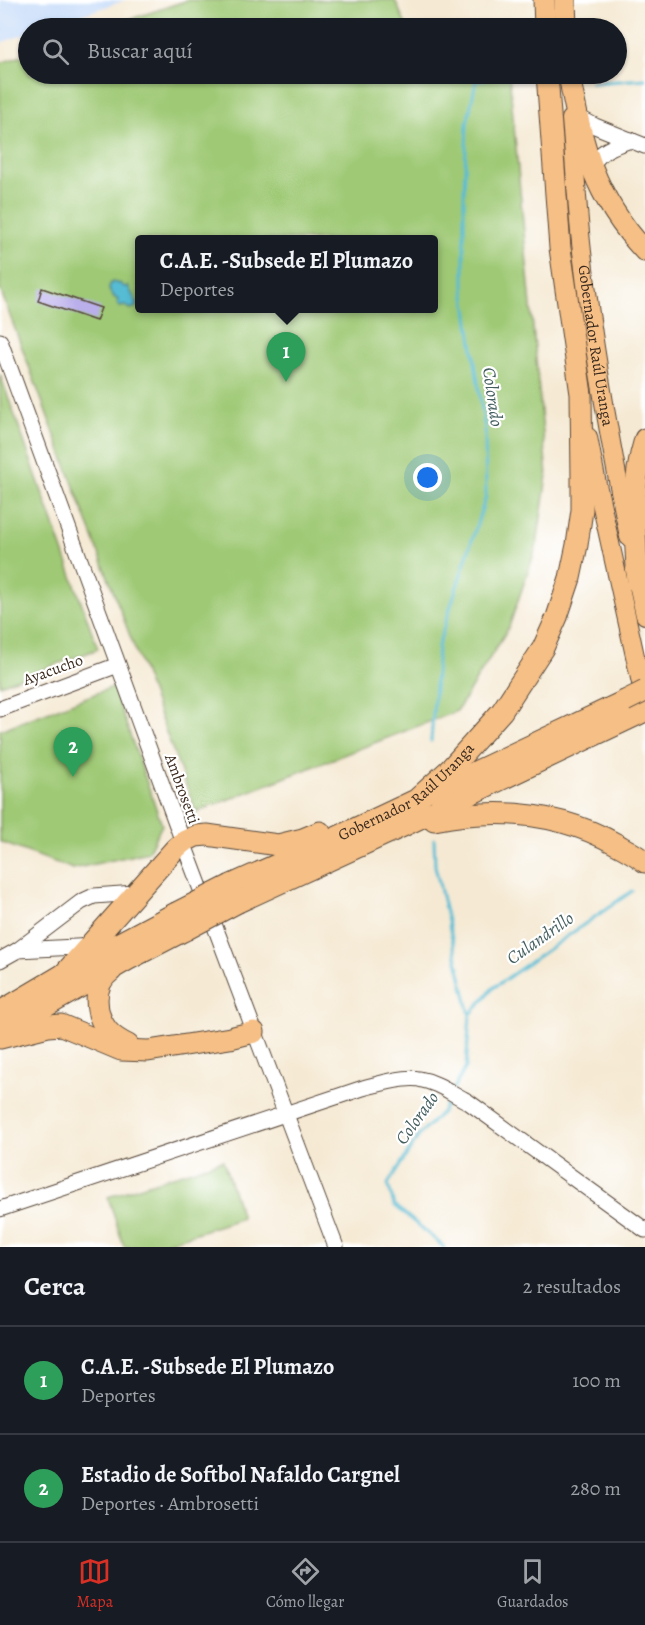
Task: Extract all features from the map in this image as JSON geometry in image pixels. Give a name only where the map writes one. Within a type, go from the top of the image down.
[{"type":"highway","points":[[544,0],[545,18]]},
{"type":"highway","points":[[565,0],[566,18]]},
{"type":"highway","name":"Gobernador Raúl Uranga","points":[[0,1032],[122,952],[367,823],[416,800],[450,769],[502,711],[543,648],[557,617],[570,578],[578,545],[582,510],[580,394],[560,248],[548,84]]},
{"type":"highway","name":"Gobernador Raúl Uranga","points":[[570,84],[587,156],[602,193],[624,228],[645,251]]},
{"type":"highway","points":[[638,583],[633,508],[636,478],[645,439]]},
{"type":"highway","points":[[416,800],[636,708],[645,691]]},
{"type":"highway","name":"Gobernador Raúl Uranga","points":[[234,893],[401,827],[636,708]]},
{"type":"highway","points":[[401,827],[454,816],[489,812],[541,817],[574,825],[604,837],[645,862]]},
{"type":"highway","points":[[65,974],[183,842],[196,836],[207,835],[278,844],[303,839],[342,824],[367,823]]},
{"type":"highway","points":[[122,952],[105,975],[98,993],[97,1005],[101,1019],[117,1040],[148,1051]]},
{"type":"highway","name":"Gobernador Raúl Uranga","points":[[0,1012],[65,974],[122,952]]},
{"type":"highway","points":[[0,1038],[61,1025],[121,1050],[148,1051],[254,1032]]},
{"type":"main road","name":"Gobernador Raúl Uranga","points":[[569,84],[582,250],[594,342],[609,436],[645,615]]},
{"type":"main road","name":"Gobernador Raúl Uranga","points":[[580,394],[636,708]]},
{"type":"street","points":[[576,116],[638,143]]},
{"type":"street","points":[[592,165],[598,156],[611,147],[638,143]]},
{"type":"street","name":"Ambrosetti","points":[[0,341],[183,842],[336,1247]]},
{"type":"street","name":"Ayacucho","points":[[0,709],[118,665]]},
{"type":"street","points":[[0,960],[18,950],[81,902],[94,896],[135,893]]},
{"type":"street","points":[[18,950],[89,946],[122,952]]},
{"type":"street","points":[[0,1209],[363,1088],[417,1078],[437,1084],[466,1101],[645,1230]]},
{"type":"shaded area","points":[[0,0],[126,0],[72,18],[18,18],[18,37],[0,43]]},
{"type":"green space","points":[[188,0],[395,0],[403,18],[134,18]]},
{"type":"green space","points":[[18,57],[18,84],[510,84],[547,475],[537,545],[509,627],[457,711],[196,812],[0,289],[0,63]]},
{"type":"green space","points":[[0,374],[98,649],[0,685]]},
{"type":"green space","points":[[113,687],[162,825],[148,852],[73,869],[0,842],[0,730]]},
{"type":"green space","points":[[223,1160],[242,1218],[153,1247],[124,1247],[108,1197]]},
{"type":"water","points":[[112,282],[124,287],[128,286],[135,299],[135,307],[120,307],[118,300],[109,290]]},
{"type":"building","points":[[42,288],[101,308],[96,321],[38,301]]},
{"type":"waterway","name":"Colorado","points":[[627,80],[645,79]]},
{"type":"waterway","name":"Colorado","points":[[431,741],[438,646],[486,496],[485,430],[464,289],[467,124],[475,84]]},
{"type":"waterway","name":"Colorado","points":[[434,839],[435,866],[470,1015],[466,1067],[454,1088]]},
{"type":"waterway","name":"Culandrillo","points":[[470,1015],[493,988],[632,891]]},
{"type":"waterway","name":"Colorado","points":[[444,1247],[394,1205],[388,1184],[420,1134],[442,1112],[450,1097]]},
{"type":"place","name":"C.A.E. -Subsede El Plumazo","points":[[286,382]]},
{"type":"place","name":"Estadio de Softbol Nafaldo Cargnel","points":[[73,777]]}]
